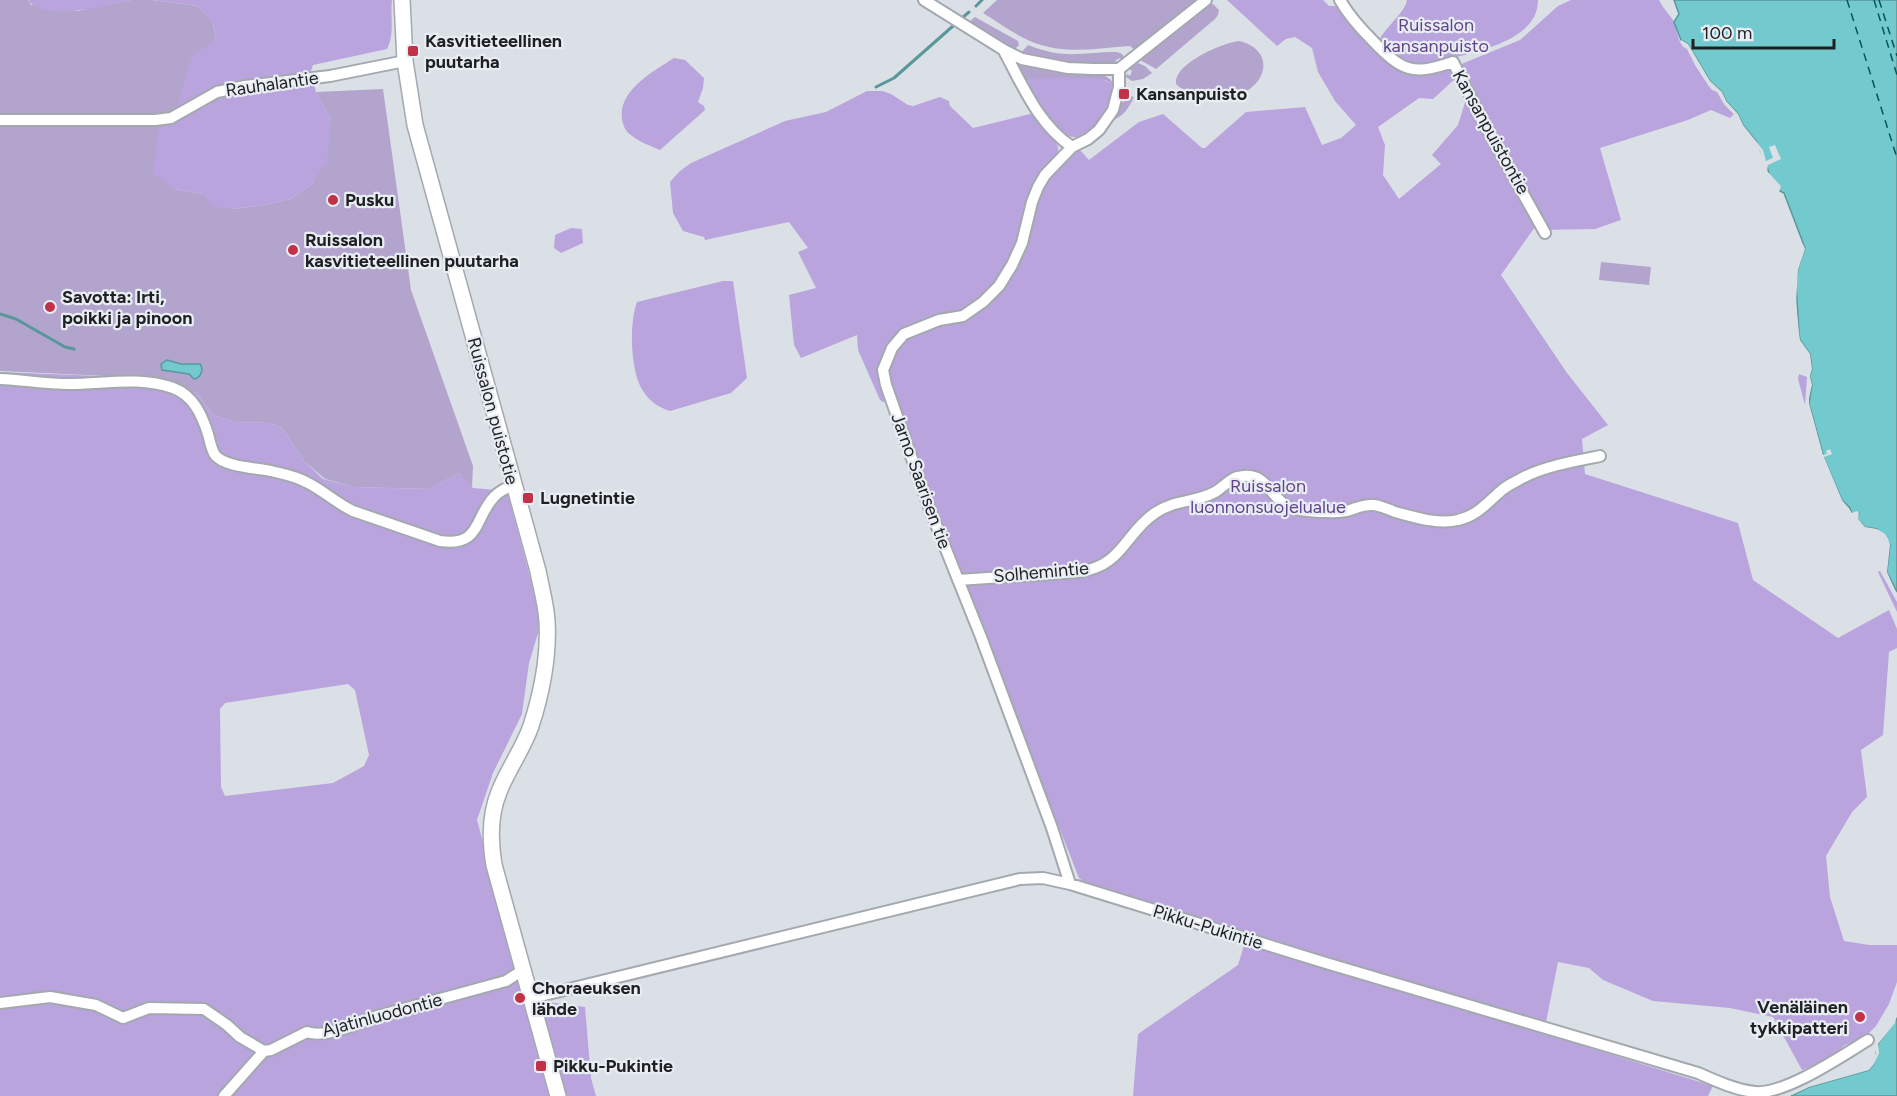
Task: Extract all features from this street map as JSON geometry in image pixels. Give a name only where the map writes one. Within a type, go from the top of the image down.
[{"type":"street","name":"Ruissalon puistotie","points":[[402,0],[405,61],[415,125],[538,571],[547,620],[545,664],[536,708],[522,750],[499,793],[492,820],[491,848],[558,1096]]},
{"type":"street","points":[[924,0],[1022,59],[1068,69],[1119,69],[1206,0]]},
{"type":"street","name":"Kansanpuistontie","points":[[1340,0],[1352,19],[1397,63],[1411,69],[1427,70],[1453,62],[1486,128],[1528,199],[1545,233]]},
{"type":"street","points":[[1004,50],[1040,116],[1052,132],[1072,147]]},
{"type":"street","name":"Rauhalantie","points":[[0,120],[154,120],[171,118],[217,92],[245,86],[330,76],[405,61]]},
{"type":"street","name":"Jarno Saarisen tie","points":[[1070,884],[1052,828],[986,648],[921,486],[886,385],[883,370],[892,348],[904,334],[939,320],[963,316],[983,302],[999,286],[1022,243],[1038,187],[1045,175],[1072,147],[1088,139],[1108,119],[1116,104],[1120,79],[1119,69]]},
{"type":"street","points":[[0,379],[69,384],[132,380],[152,382],[173,388],[183,393],[200,412],[212,449],[221,461],[290,475],[307,482],[341,506],[440,541],[459,541],[470,535],[478,526],[494,497],[505,488],[514,485]]},
{"type":"street","name":"Solhemintie","points":[[958,580],[1094,569],[1112,559],[1142,524],[1155,513],[1177,502],[1195,500],[1209,495],[1239,477],[1261,479],[1289,508],[1345,512],[1362,505],[1376,505],[1440,522],[1459,520],[1481,510],[1504,489],[1524,477],[1575,461],[1600,456]]},
{"type":"street","name":"Pikku-Pukintie","points":[[532,998],[1020,879],[1043,878],[1070,884],[1326,963],[1698,1073],[1754,1092],[1776,1089],[1791,1083],[1868,1040]]},
{"type":"street","name":"Ajatinluodontie","points":[[224,1096],[264,1051],[271,1050],[307,1032],[315,1035],[355,1026],[370,1018],[506,981],[524,970]]},
{"type":"street","points":[[0,1003],[50,997],[96,1005],[123,1018],[148,1008],[204,1009],[240,1037],[264,1051]]},
{"type":"shaded area","points":[[0,0],[28,0],[31,5],[77,11],[131,0],[152,0],[198,6],[213,23],[216,40],[178,120],[175,189],[203,194],[232,209],[291,199],[313,183],[331,119],[316,92],[383,89],[411,290],[473,466],[472,488],[459,473],[429,489],[354,487],[325,479],[304,461],[282,428],[269,423],[234,422],[213,415],[197,393],[149,378],[0,371]]},
{"type":"shaded area","points":[[997,0],[1199,0],[1136,51],[1130,46],[1074,50],[1052,48],[1033,42],[983,13]]},
{"type":"shaded area","points":[[1208,4],[1213,4],[1219,10],[1215,19],[1156,69],[1139,59]]},
{"type":"shaded area","points":[[975,17],[1018,41],[1019,45],[1014,50],[969,22]]},
{"type":"shaded area","points":[[1239,41],[1259,52],[1263,60],[1260,77],[1245,92],[1230,97],[1218,97],[1188,91],[1176,84],[1177,76],[1190,62],[1211,50]]},
{"type":"shaded area","points":[[1028,45],[1063,54],[1117,52],[1125,59],[1120,58],[1116,62],[1105,65],[1047,63],[1021,53]]},
{"type":"shaded area","points":[[1018,62],[1044,70],[1101,73],[1113,84],[1105,80],[1028,78],[1028,86]]},
{"type":"shaded area","points":[[1135,62],[1145,66],[1152,73],[1143,79],[1132,81],[1126,77],[1127,74],[1130,76],[1132,71],[1129,69]]},
{"type":"shaded area","points":[[1125,95],[1134,97],[1125,112],[1111,121],[1119,103],[1124,102]]},
{"type":"shaded area","points":[[1601,262],[1651,267],[1649,285],[1599,280]]},
{"type":"green space","points":[[28,0],[131,0],[92,8],[61,11],[36,7]]},
{"type":"green space","points":[[152,0],[392,0],[392,31],[387,49],[313,65],[311,71],[316,92],[331,119],[327,163],[313,183],[291,199],[232,209],[213,207],[203,194],[175,189],[153,173],[159,127],[178,120],[179,98],[193,55],[216,40],[213,23],[198,6]]},
{"type":"green space","name":"Ruissalon luonnonsuojelualue","points":[[1227,0],[1323,0],[1329,6],[1335,6],[1344,13],[1386,57],[1425,72],[1447,70],[1520,40],[1558,6],[1571,0],[1659,0],[1673,20],[1681,44],[1687,49],[1708,85],[1717,92],[1734,114],[1730,118],[1711,110],[1688,120],[1600,148],[1621,220],[1595,229],[1540,230],[1535,227],[1501,275],[1567,373],[1608,425],[1582,439],[1585,474],[1738,523],[1753,580],[1838,638],[1889,610],[1897,629],[1897,648],[1889,652],[1883,735],[1861,750],[1867,797],[1852,812],[1826,856],[1830,897],[1844,941],[1869,945],[1897,945],[1897,982],[1889,1004],[1876,1026],[1864,1038],[1845,1045],[1827,1061],[1802,1070],[1773,1017],[1730,1008],[1653,1001],[1603,980],[1589,968],[1558,962],[1546,1022],[1091,888],[1079,878],[891,400],[883,402],[880,400],[858,350],[857,335],[801,358],[794,345],[789,295],[816,288],[798,252],[808,248],[789,222],[705,240],[704,237],[683,231],[673,213],[670,182],[691,163],[785,121],[826,112],[867,91],[882,91],[913,106],[940,97],[949,101],[950,106],[973,128],[1034,113],[1057,145],[1057,157],[1060,163],[1080,150],[1089,160],[1139,122],[1163,114],[1202,148],[1205,148],[1246,112],[1305,107],[1322,145],[1341,138],[1356,125],[1335,101],[1318,72],[1312,48],[1295,37],[1286,39],[1277,46]],"holes":[[[1456,78],[1467,96],[1458,125],[1432,155],[1441,164],[1399,199],[1383,175],[1385,145],[1378,127],[1419,98],[1433,99]]]},
{"type":"green space","name":"Ruissalon kansanpuisto","points":[[1407,0],[1538,0],[1535,14],[1528,25],[1505,41],[1450,59],[1445,63],[1407,65],[1378,42],[1403,10]]},
{"type":"green space","points":[[674,58],[685,60],[704,78],[698,102],[704,106],[705,110],[660,150],[627,132],[622,121],[622,109],[631,90],[639,82]]},
{"type":"green space","points":[[1028,78],[1100,78],[1113,84],[1112,100],[1103,118],[1090,131],[1083,136],[1067,135],[1059,131],[1044,115],[1029,86]]},
{"type":"green space","points":[[571,228],[582,229],[583,243],[561,253],[554,248],[555,235]]},
{"type":"green space","points":[[723,281],[733,281],[747,378],[731,393],[670,411],[662,408],[645,395],[635,372],[632,334],[637,302]]},
{"type":"green space","points":[[0,372],[149,378],[186,388],[197,393],[213,415],[234,422],[269,423],[282,428],[304,461],[323,479],[354,487],[429,489],[459,473],[473,488],[507,491],[537,603],[539,630],[529,663],[522,714],[493,773],[477,820],[517,968],[547,1002],[585,1007],[591,1078],[596,1096],[0,1096]],"holes":[[[348,684],[355,690],[369,755],[364,766],[333,783],[225,796],[221,787],[220,709],[225,703]]]},
{"type":"green space","points":[[1799,374],[1807,377],[1805,405],[1798,379]]},
{"type":"green space","points":[[1880,571],[1897,602],[1897,612],[1878,572]]},
{"type":"green space","points":[[1245,942],[1713,1086],[1708,1096],[1133,1096],[1138,1034],[1238,965]]},
{"type":"water","points":[[1674,0],[1897,0],[1897,592],[1887,572],[1890,545],[1877,529],[1865,527],[1857,519],[1859,514],[1852,514],[1850,508],[1842,500],[1824,458],[1809,403],[1812,369],[1810,354],[1800,340],[1796,284],[1805,248],[1784,193],[1769,175],[1756,141],[1726,101],[1722,92],[1710,81],[1688,44],[1681,40],[1674,22],[1679,14]]},
{"type":"water","points":[[167,360],[181,364],[200,364],[201,373],[194,379],[189,374],[162,370],[161,364]]},
{"type":"water","points":[[1897,1018],[1897,1096],[1791,1096],[1809,1087],[1869,1070],[1874,1064],[1878,1044]]},
{"type":"pier","points":[[1681,40],[1688,44],[1710,81],[1722,92],[1726,101],[1738,114],[1743,125],[1763,150],[1766,161],[1773,158],[1769,147],[1775,145],[1781,159],[1768,165],[1767,171],[1781,186],[1780,191],[1767,176],[1760,151],[1740,127],[1720,94],[1708,83]]},
{"type":"pier","points":[[1803,244],[1805,249],[1798,270],[1796,302],[1800,340],[1810,354],[1812,369],[1809,403],[1823,455],[1827,454],[1826,451],[1830,449],[1832,454],[1824,457],[1842,500],[1852,513],[1857,511],[1858,519],[1865,527],[1877,529],[1888,539],[1890,545],[1887,572],[1897,595],[1891,588],[1885,573],[1887,545],[1885,540],[1875,532],[1868,531],[1839,501],[1822,460],[1806,404],[1809,385],[1807,377],[1810,368],[1809,356],[1797,338],[1793,302],[1795,269]]},
{"type":"pier","points":[[1897,1015],[1895,1023],[1878,1044],[1879,1053],[1869,1070],[1809,1087],[1792,1095],[1790,1093],[1808,1084],[1867,1068],[1876,1053],[1875,1043]]},
{"type":"waterway","points":[[976,6],[982,0]]},
{"type":"waterway","points":[[962,18],[969,12]]},
{"type":"waterway","points":[[876,87],[894,78],[953,26]]},
{"type":"waterway","points":[[0,314],[16,319],[65,347],[74,349]]},
{"type":"ferry route","points":[[1847,0],[1897,158]]},
{"type":"ferry route","points":[[1874,0],[1897,75]]},
{"type":"ferry route","points":[[1879,0],[1897,56]]},
{"type":"place","name":"Kasvitieteellinen puutarha","points":[[413,51]]},
{"type":"place","name":"Kansanpuisto","points":[[1124,94]]},
{"type":"place","name":"Pusku","points":[[333,200]]},
{"type":"place","name":"Ruissalon kasvitieteellinen puutarha","points":[[293,250]]},
{"type":"place","name":"Savotta: Irti, poikki ja pinoon","points":[[50,307]]},
{"type":"place","name":"Lugnetintie","points":[[528,498]]},
{"type":"place","name":"Choraeuksen lähde","points":[[520,998]]},
{"type":"place","name":"Venäläinen tykkipatteri","points":[[1860,1017]]},
{"type":"place","name":"Pikku-Pukintie","points":[[541,1066]]}]
